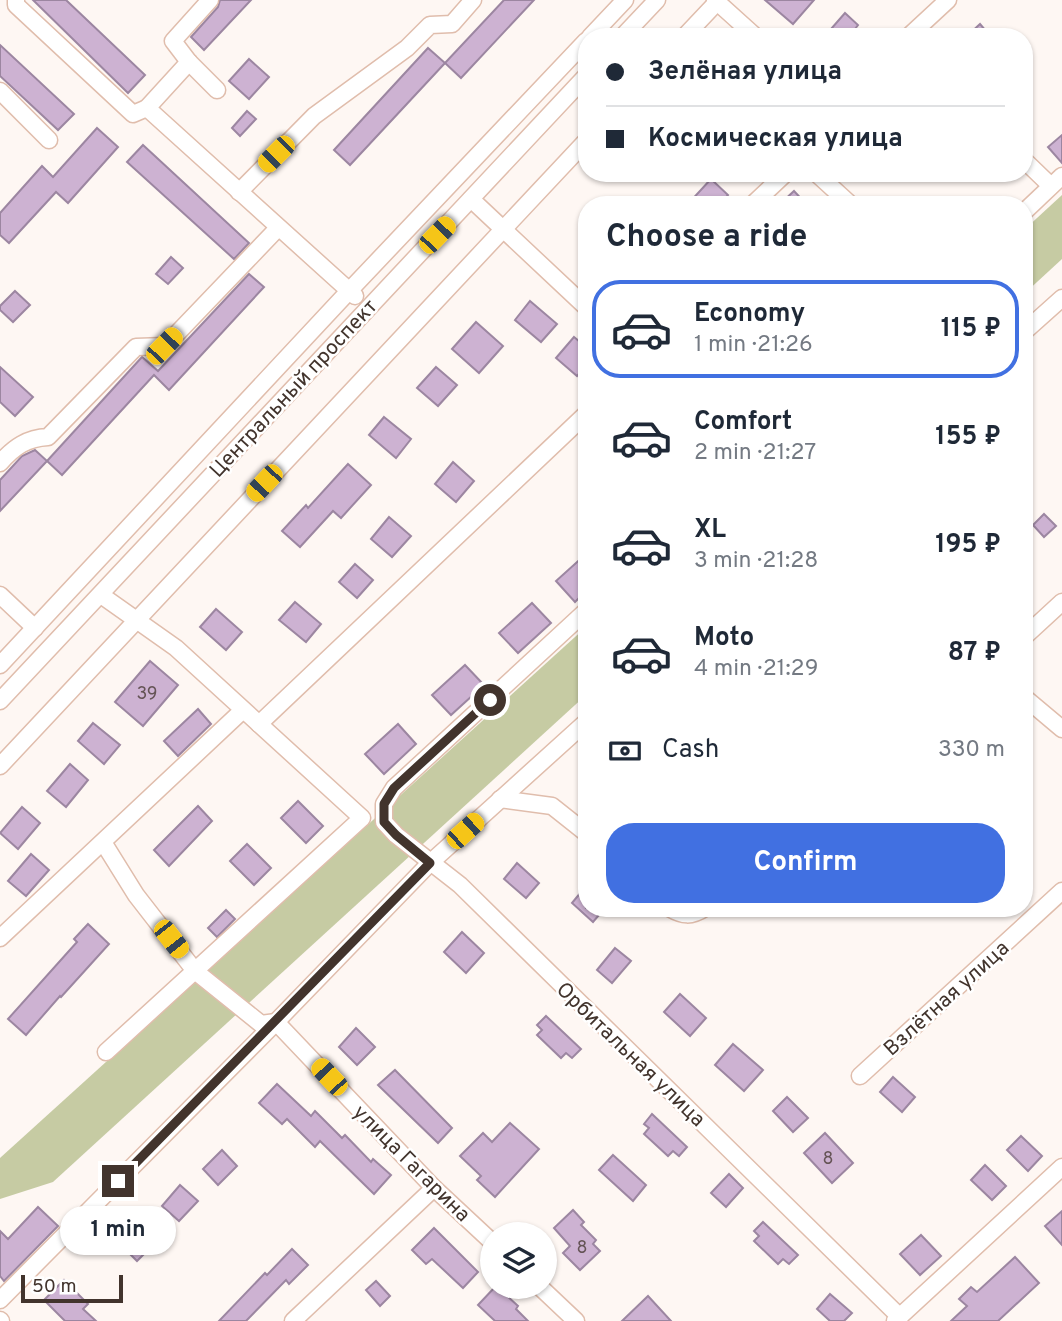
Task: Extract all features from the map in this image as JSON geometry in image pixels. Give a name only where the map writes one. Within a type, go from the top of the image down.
[{"type":"street","points":[[16,0],[16,5],[133,114],[146,108],[189,62]]},
{"type":"street","points":[[210,0],[173,41],[189,62],[218,90]]},
{"type":"street","points":[[239,192],[314,116],[407,48],[430,25],[452,24],[473,0]]},
{"type":"street","points":[[599,28],[625,0]]},
{"type":"street","points":[[631,28],[657,0]]},
{"type":"street","points":[[918,28],[948,0]]},
{"type":"street","points":[[692,28],[717,1],[747,28]]},
{"type":"street","name":"Центральный проспект","points":[[0,665],[578,49]]},
{"type":"street","name":"Центральный проспект","points":[[0,701],[578,85]]},
{"type":"street","points":[[0,91],[49,140]]},
{"type":"street","points":[[146,108],[367,308]]},
{"type":"street","points":[[0,766],[578,149]]},
{"type":"street","points":[[1033,166],[1056,181],[1033,203]]},
{"type":"street","points":[[762,196],[776,182]]},
{"type":"street","points":[[826,182],[841,196]]},
{"type":"street","points":[[471,199],[578,299]]},
{"type":"street","points":[[0,463],[12,450],[32,438],[48,437],[136,347],[164,346],[278,228]]},
{"type":"street","points":[[1033,324],[1062,298]]},
{"type":"street","points":[[258,724],[578,422]]},
{"type":"street","points":[[0,438],[12,450]]},
{"type":"street","points":[[0,595],[35,628]]},
{"type":"street","points":[[101,595],[176,648],[362,818]]},
{"type":"street","points":[[1033,629],[1062,602]]},
{"type":"street","points":[[106,1052],[362,818],[384,804],[394,788],[578,618]]},
{"type":"street","points":[[1033,705],[1062,729]]},
{"type":"street","points":[[0,938],[243,710]]},
{"type":"street","points":[[0,1300],[430,863],[578,729]]},
{"type":"street","points":[[500,799],[552,806],[578,827]]},
{"type":"street","name":"Орбитальная улица","points":[[384,804],[384,822],[396,835],[460,885],[897,1319]]},
{"type":"street","points":[[103,842],[136,895],[195,971],[261,1024],[276,1022]]},
{"type":"street","name":"Взлётная улица","points":[[860,1076],[1062,891]]},
{"type":"street","name":"улица Гагарина","points":[[276,1022],[433,1188],[480,1231]]},
{"type":"street","points":[[897,1319],[1062,1167]]},
{"type":"street","points":[[293,1321],[433,1188]]},
{"type":"street","points":[[553,1299],[576,1321]]},
{"type":"green space","points":[[1062,195],[1062,259],[1033,286],[1033,222]]},
{"type":"green space","points":[[578,634],[578,702],[53,1182],[0,1199],[0,1158]]},
{"type":"building","points":[[33,0],[66,0],[145,75],[128,93]]},
{"type":"building","points":[[220,0],[251,0],[204,50],[191,37],[218,7]]},
{"type":"building","points":[[504,0],[534,0],[461,78],[445,63]]},
{"type":"building","points":[[765,0],[814,0],[793,24]]},
{"type":"building","points":[[845,13],[858,25],[856,28],[832,28]]},
{"type":"building","points":[[0,45],[74,114],[58,130],[0,76]]},
{"type":"building","points":[[428,48],[445,63],[350,165],[334,150]]},
{"type":"building","points":[[249,59],[269,77],[249,99],[229,81]]},
{"type":"building","points":[[247,111],[256,119],[240,136],[232,128]]},
{"type":"building","points":[[97,128],[118,147],[68,203],[56,192],[9,243],[0,235],[0,213],[42,166],[53,177]]},
{"type":"building","points":[[1062,135],[1062,163],[1048,147]]},
{"type":"building","points":[[143,145],[249,243],[234,259],[127,162]]},
{"type":"building","points":[[708,182],[714,182],[728,195],[727,196],[695,196]]},
{"type":"building","points":[[171,257],[183,268],[168,284],[156,274]]},
{"type":"building","points":[[249,274],[264,287],[169,390],[154,375],[62,475],[47,461],[142,357],[158,371]]},
{"type":"building","points":[[15,291],[30,305],[13,322],[0,310],[0,306]]},
{"type":"building","points":[[530,301],[557,324],[541,342],[515,320]]},
{"type":"building","points":[[476,322],[503,346],[479,373],[452,349]]},
{"type":"building","points":[[574,337],[578,340],[577,376],[556,358]]},
{"type":"building","points":[[0,367],[33,397],[15,416],[0,402]]},
{"type":"building","points":[[436,367],[457,385],[438,406],[417,388]]},
{"type":"building","points":[[384,417],[411,439],[396,458],[369,435]]},
{"type":"building","points":[[35,450],[47,461],[0,511],[0,480],[22,456]]},
{"type":"building","points":[[453,462],[474,481],[456,502],[435,484]]},
{"type":"building","points":[[348,464],[371,485],[341,518],[333,511],[300,547],[282,531],[306,505],[308,508]]},
{"type":"building","points":[[1044,514],[1056,526],[1044,537],[1033,525]]},
{"type":"building","points":[[389,517],[411,536],[392,557],[371,539]]},
{"type":"building","points":[[578,561],[578,599],[575,602],[556,581]]},
{"type":"building","points":[[355,564],[373,580],[357,598],[339,582]]},
{"type":"building","points":[[295,602],[321,624],[306,642],[279,620]]},
{"type":"building","points":[[532,603],[551,623],[518,653],[499,633]]},
{"type":"building","points":[[216,609],[242,632],[226,650],[200,627]]},
{"type":"building","points":[[150,661],[178,685],[143,726],[115,702]]},
{"type":"building","points":[[465,665],[484,685],[451,715],[432,695]]},
{"type":"building","points":[[198,709],[211,724],[178,756],[164,741]]},
{"type":"building","points":[[93,723],[120,745],[104,764],[78,741]]},
{"type":"building","points":[[398,724],[416,744],[384,774],[365,754]]},
{"type":"building","points":[[70,764],[88,780],[66,807],[47,791]]},
{"type":"building","points":[[298,801],[323,826],[306,843],[281,818]]},
{"type":"building","points":[[198,806],[212,821],[169,866],[154,850]]},
{"type":"building","points":[[22,807],[40,823],[18,849],[0,833]]},
{"type":"building","points":[[247,844],[271,868],[254,885],[230,861]]},
{"type":"building","points":[[31,854],[49,870],[26,896],[8,881]]},
{"type":"building","points":[[517,863],[539,883],[526,898],[504,879]]},
{"type":"building","points":[[578,896],[578,908],[572,903]]},
{"type":"building","points":[[226,910],[235,919],[217,937],[208,928]]},
{"type":"building","points":[[88,924],[109,944],[26,1035],[8,1019],[77,942],[74,939]]},
{"type":"building","points":[[462,932],[484,953],[466,973],[444,952]]},
{"type":"building","points":[[615,948],[631,961],[612,983],[597,970]]},
{"type":"building","points":[[680,994],[706,1018],[690,1036],[664,1012]]},
{"type":"building","points":[[546,1016],[581,1049],[572,1058],[566,1053],[561,1058],[537,1035],[542,1030],[537,1025]]},
{"type":"building","points":[[356,1028],[375,1047],[357,1065],[339,1047]]},
{"type":"building","points":[[733,1044],[763,1070],[744,1091],[715,1065]]},
{"type":"building","points":[[395,1070],[452,1128],[438,1143],[378,1085]]},
{"type":"building","points":[[893,1077],[915,1097],[902,1112],[880,1092]]},
{"type":"building","points":[[277,1084],[311,1116],[315,1111],[342,1138],[345,1135],[371,1162],[373,1159],[391,1175],[374,1194],[320,1141],[315,1147],[287,1119],[282,1124],[259,1103]]},
{"type":"building","points":[[787,1097],[808,1118],[793,1132],[773,1111]]},
{"type":"building","points":[[652,1114],[687,1147],[679,1156],[673,1151],[668,1156],[644,1134],[649,1128],[644,1124]]},
{"type":"building","points":[[510,1123],[539,1149],[495,1197],[477,1180],[481,1176],[460,1156],[483,1133],[492,1142]]},
{"type":"building","points":[[825,1133],[853,1163],[832,1183],[804,1153]]},
{"type":"building","points":[[1021,1136],[1042,1156],[1028,1171],[1007,1150]]},
{"type":"building","points":[[222,1150],[237,1166],[218,1185],[203,1169]]},
{"type":"building","points":[[613,1155],[646,1185],[633,1201],[599,1170]]},
{"type":"building","points":[[985,1165],[1006,1186],[992,1200],[971,1180]]},
{"type":"building","points":[[729,1174],[743,1188],[726,1207],[711,1193]]},
{"type":"building","points":[[180,1185],[198,1201],[179,1221],[162,1206]]},
{"type":"building","points":[[38,1207],[58,1226],[4,1281],[0,1276],[0,1231],[8,1239]]},
{"type":"building","points":[[573,1210],[584,1222],[581,1225],[596,1240],[593,1244],[600,1251],[580,1270],[563,1253],[570,1246],[557,1231],[557,1225]]},
{"type":"building","points":[[1062,1211],[1062,1245],[1045,1226]]},
{"type":"building","points":[[763,1222],[798,1255],[789,1264],[783,1259],[778,1264],[754,1241],[759,1236],[754,1231]]},
{"type":"building","points":[[141,1225],[157,1241],[137,1261],[121,1245]]},
{"type":"building","points":[[434,1228],[478,1272],[463,1288],[432,1259],[426,1264],[412,1250]]},
{"type":"building","points":[[921,1235],[941,1256],[920,1275],[900,1254]]},
{"type":"building","points":[[292,1249],[308,1265],[289,1284],[286,1280],[246,1321],[219,1321],[265,1273],[267,1275]]},
{"type":"building","points":[[1015,1257],[1039,1283],[998,1321],[951,1321],[967,1306],[959,1299],[971,1287],[977,1292]]},
{"type":"building","points":[[64,1280],[88,1304],[83,1309],[96,1321],[65,1321],[44,1300]]},
{"type":"building","points":[[376,1281],[390,1296],[380,1306],[366,1290]]},
{"type":"building","points":[[830,1294],[852,1313],[844,1321],[830,1321],[817,1309]]},
{"type":"building","points":[[648,1296],[671,1321],[622,1321]]},
{"type":"building","points":[[484,1299],[510,1299],[528,1321],[495,1321],[478,1305]]},
{"type":"route","points":[[118,1181],[430,863],[384,822],[384,804],[394,788],[490,700]]}]
